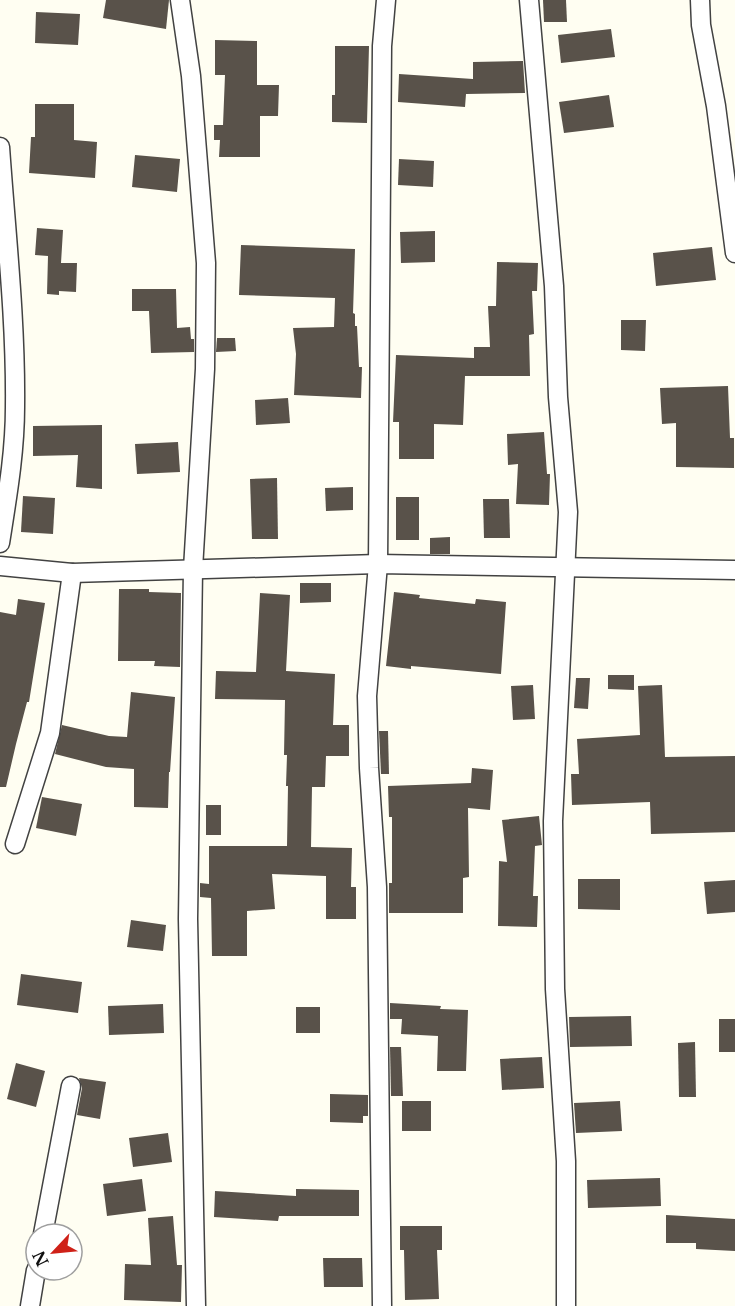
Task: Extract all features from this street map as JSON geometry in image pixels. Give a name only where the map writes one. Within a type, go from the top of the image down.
[{"type":"street","points":[[180,0],[191,76],[206,263],[205,369],[193,569],[188,919],[196,1306]]},
{"type":"street","points":[[382,1306],[377,887],[367,696],[378,564],[382,46],[386,0]]},
{"type":"street","points":[[529,0],[554,286],[558,397],[568,512],[553,822],[555,989],[566,1161],[566,1306]]},
{"type":"street","points":[[700,0],[701,25],[716,106],[735,253]]},
{"type":"street","points":[[0,147],[15,359],[15,409],[13,455],[0,543]]},
{"type":"street","points":[[0,566],[72,573],[378,564],[735,570]]},
{"type":"street","points":[[15,844],[50,733],[72,573]]},
{"type":"street","points":[[45,1222],[71,1086]]},
{"type":"street","points":[[30,1306],[34,1282]]},
{"type":"building","points":[[106,0],[169,0],[166,29],[103,18]]},
{"type":"building","points":[[543,0],[566,0],[567,22],[544,22]]},
{"type":"building","points":[[36,12],[80,14],[78,45],[35,43]]},
{"type":"building","points":[[611,29],[615,57],[561,63],[558,35]]},
{"type":"building","points":[[215,40],[257,41],[257,85],[279,85],[278,116],[260,116],[260,157],[219,157],[220,140],[214,140],[214,125],[223,125],[225,75],[215,75]]},
{"type":"building","points":[[335,46],[369,46],[367,123],[332,122],[332,95],[335,95]]},
{"type":"building","points":[[523,61],[525,93],[466,94],[465,107],[398,102],[399,74],[473,79],[473,62]]},
{"type":"building","points":[[609,95],[614,127],[564,133],[559,102]]},
{"type":"building","points":[[35,104],[74,104],[74,140],[97,142],[95,178],[29,173],[31,137],[35,137]]},
{"type":"building","points":[[135,155],[180,159],[177,192],[132,187]]},
{"type":"building","points":[[399,159],[434,161],[433,187],[398,185]]},
{"type":"building","points":[[37,228],[63,230],[61,263],[77,263],[76,292],[59,291],[59,295],[47,294],[48,256],[35,255]]},
{"type":"building","points":[[435,231],[435,262],[401,263],[400,232]]},
{"type":"building","points":[[241,245],[355,249],[353,313],[355,314],[355,326],[357,326],[359,367],[362,367],[361,398],[294,395],[296,354],[293,328],[334,327],[335,298],[239,295]]},
{"type":"building","points":[[712,247],[716,280],[656,286],[653,253]]},
{"type":"building","points":[[497,262],[538,263],[537,291],[532,291],[534,334],[529,335],[530,376],[465,376],[463,425],[434,424],[434,459],[399,459],[399,422],[393,422],[396,355],[474,358],[474,347],[490,347],[488,306],[496,306]]},
{"type":"building","points":[[132,289],[176,289],[177,328],[190,327],[191,339],[194,339],[194,352],[151,353],[149,311],[132,311]]},
{"type":"building","points":[[621,320],[646,320],[645,351],[621,350]]},
{"type":"building","points":[[217,338],[235,338],[236,351],[216,352]]},
{"type":"building","points":[[728,386],[730,438],[734,438],[734,468],[676,467],[676,423],[662,424],[660,388]]},
{"type":"building","points":[[288,398],[290,423],[256,425],[255,400]]},
{"type":"building","points":[[102,425],[102,489],[76,487],[78,455],[33,456],[33,426]]},
{"type":"building","points":[[544,432],[547,474],[550,474],[549,505],[516,504],[518,464],[508,465],[507,434]]},
{"type":"building","points":[[178,442],[180,472],[137,474],[135,444]]},
{"type":"building","points":[[277,478],[278,539],[252,539],[250,479]]},
{"type":"building","points":[[353,487],[353,510],[326,511],[325,488]]},
{"type":"building","points":[[23,496],[55,498],[53,534],[21,532]]},
{"type":"building","points":[[396,497],[419,497],[419,540],[396,540]]},
{"type":"building","points":[[483,499],[509,499],[510,538],[484,538]]},
{"type":"building","points":[[450,537],[450,554],[430,554],[430,538]]},
{"type":"building","points":[[300,583],[331,583],[331,602],[300,603]]},
{"type":"building","points":[[119,589],[149,589],[149,592],[181,593],[180,667],[154,666],[155,661],[118,661]]},
{"type":"building","points":[[394,592],[420,595],[419,598],[475,604],[476,599],[506,602],[501,674],[386,666]]},
{"type":"building","points":[[260,593],[290,595],[286,671],[335,674],[333,725],[349,725],[349,756],[326,756],[325,787],[312,787],[311,847],[352,848],[351,887],[356,887],[356,919],[326,919],[326,876],[272,874],[275,909],[247,911],[247,956],[212,956],[211,898],[200,897],[200,883],[209,884],[209,846],[287,846],[288,786],[286,786],[287,755],[284,755],[285,700],[215,699],[216,671],[256,672]]},
{"type":"building","points":[[18,599],[45,603],[29,702],[27,702],[6,787],[0,787],[0,612],[16,615]]},
{"type":"building","points":[[608,675],[634,675],[634,690],[608,689]]},
{"type":"building","points":[[576,678],[590,678],[588,709],[574,708]]},
{"type":"building","points":[[533,685],[535,719],[513,720],[511,686]]},
{"type":"building","points":[[662,685],[665,757],[735,756],[735,832],[651,834],[650,802],[572,805],[571,774],[579,774],[577,739],[640,735],[638,686]]},
{"type":"building","points":[[131,692],[175,697],[168,808],[134,807],[134,769],[106,767],[55,754],[62,725],[109,736],[127,737]]},
{"type":"building","points":[[379,731],[388,731],[389,774],[381,774]]},
{"type":"building","points":[[472,768],[493,770],[490,810],[468,808],[469,877],[463,878],[463,913],[389,913],[389,883],[392,883],[392,817],[389,817],[388,786],[471,783]]},
{"type":"building","points":[[42,797],[82,804],[76,836],[36,828]]},
{"type":"building","points":[[206,805],[221,805],[221,835],[206,835]]},
{"type":"building","points":[[539,816],[542,845],[535,846],[533,896],[538,896],[537,927],[498,926],[499,861],[507,862],[502,820]]},
{"type":"building","points":[[578,879],[620,879],[620,910],[578,909]]},
{"type":"building","points":[[735,880],[735,912],[707,914],[704,882]]},
{"type":"building","points":[[131,920],[166,925],[163,951],[127,947]]},
{"type":"building","points":[[21,974],[82,982],[78,1013],[17,1005]]},
{"type":"building","points":[[390,1003],[468,1010],[466,1071],[437,1071],[438,1036],[401,1034],[402,1019],[390,1019]]},
{"type":"building","points":[[163,1004],[164,1033],[109,1035],[108,1006]]},
{"type":"building","points":[[296,1007],[320,1007],[320,1033],[296,1033]]},
{"type":"building","points":[[631,1016],[632,1046],[570,1047],[569,1017]]},
{"type":"building","points":[[719,1019],[735,1019],[735,1052],[719,1052]]},
{"type":"building","points":[[695,1042],[696,1097],[679,1097],[678,1043]]},
{"type":"building","points":[[390,1047],[401,1047],[403,1096],[391,1096]]},
{"type":"building","points":[[542,1057],[544,1088],[502,1090],[500,1059]]},
{"type":"building","points":[[16,1063],[45,1071],[36,1107],[7,1099]]},
{"type":"building","points":[[79,1078],[106,1082],[100,1119],[77,1115],[82,1088]]},
{"type":"building","points":[[330,1094],[368,1095],[368,1116],[363,1116],[363,1123],[330,1122]]},
{"type":"building","points":[[402,1101],[431,1101],[431,1131],[402,1131]]},
{"type":"building","points":[[620,1101],[622,1131],[576,1133],[574,1103]]},
{"type":"building","points":[[168,1133],[172,1162],[133,1167],[129,1138]]},
{"type":"building","points":[[660,1178],[661,1206],[588,1208],[587,1180]]},
{"type":"building","points":[[142,1179],[146,1211],[107,1216],[103,1184]]},
{"type":"building","points":[[296,1189],[359,1190],[359,1216],[279,1216],[278,1221],[214,1217],[215,1191],[296,1196]]},
{"type":"building","points":[[666,1215],[735,1219],[735,1251],[696,1249],[696,1243],[666,1243]]},
{"type":"building","points":[[173,1216],[177,1265],[182,1265],[181,1302],[124,1300],[125,1264],[151,1265],[148,1218]]},
{"type":"building","points":[[400,1226],[442,1226],[442,1250],[437,1250],[439,1299],[405,1300],[404,1250],[400,1250]]},
{"type":"building","points":[[323,1258],[362,1258],[363,1287],[324,1287]]}]
